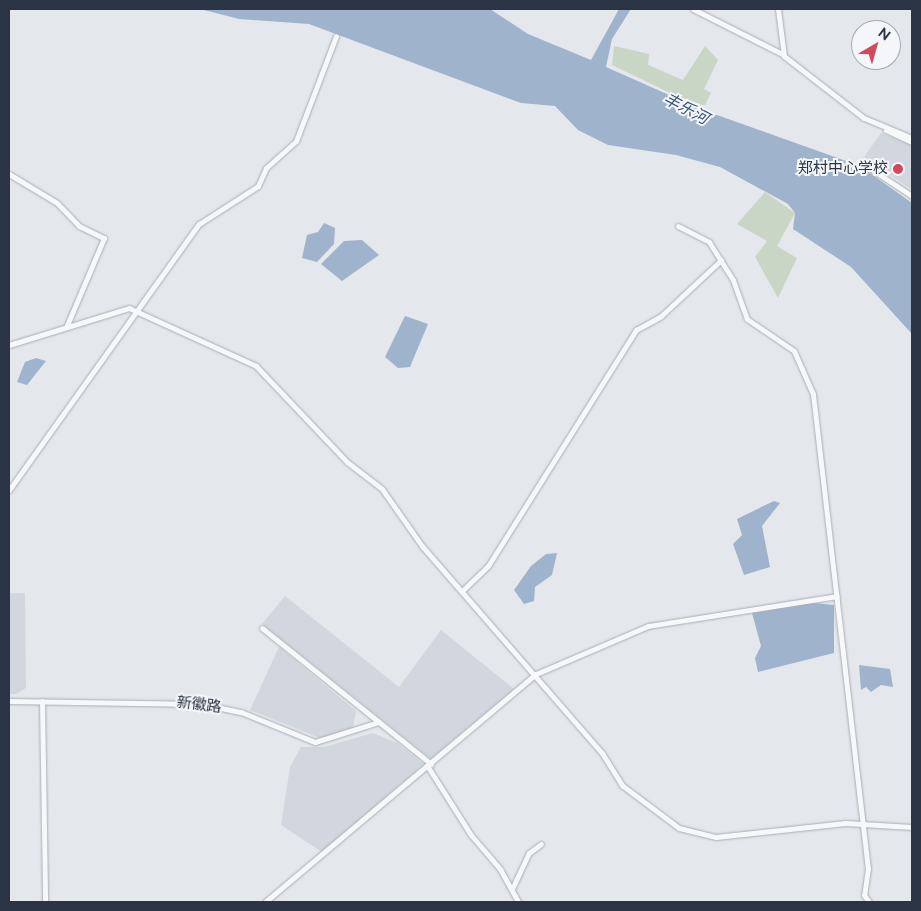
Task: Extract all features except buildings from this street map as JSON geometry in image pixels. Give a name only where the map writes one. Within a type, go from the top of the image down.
[{"type":"street","points":[[693,9],[782,54],[881,127],[912,142]]},
{"type":"street","points":[[778,9],[782,54]]},
{"type":"street","points":[[9,490],[203,219],[258,186],[267,166],[296,142],[336,36]]},
{"type":"street","points":[[881,127],[912,138]]},
{"type":"street","points":[[862,163],[912,196]]},
{"type":"street","points":[[9,174],[57,203],[79,226],[104,238],[67,325]]},
{"type":"street","points":[[678,226],[704,237],[721,260],[747,319],[790,348],[810,384],[837,596],[868,868],[864,895],[869,902]]},
{"type":"street","points":[[463,590],[488,566],[636,330],[661,316],[721,260]]},
{"type":"street","points":[[9,345],[116,309],[137,311],[260,370],[347,462],[382,490],[422,546],[536,674],[627,790],[684,831],[722,837],[862,823],[912,827]]},
{"type":"street","points":[[265,902],[430,766],[536,674],[648,626],[837,596]]},
{"type":"street","points":[[262,628],[379,722],[430,766],[471,835],[512,889],[518,902]]},
{"type":"street","name":"新徽路","points":[[9,701],[202,704],[241,712],[315,742],[379,722]]},
{"type":"street","points":[[42,701],[45,902]]},
{"type":"street","points":[[512,889],[529,853],[541,844]]},
{"type":"shaded area","name":"郑村中心学校","points":[[881,133],[912,145],[912,190],[864,157]]},
{"type":"shaded area","points":[[9,593],[25,593],[26,688],[16,694],[9,694]]},
{"type":"shaded area","points":[[285,596],[399,687],[441,630],[514,689],[431,759],[262,624]]},
{"type":"shaded area","points":[[279,647],[356,711],[353,728],[320,738],[250,710]]},
{"type":"shaded area","points":[[373,733],[397,743],[424,764],[322,852],[281,825],[290,767],[301,747],[324,747]]},
{"type":"green space","points":[[614,46],[649,54],[648,65],[683,80],[705,46],[718,60],[704,89],[711,93],[705,105],[695,105],[612,65]]},
{"type":"green space","points":[[765,192],[795,213],[777,246],[797,258],[778,298],[755,257],[767,241],[737,224]]},
{"type":"water","name":"丰乐河","points":[[200,9],[490,9],[528,34],[591,60],[619,9],[631,9],[612,39],[606,67],[703,110],[860,166],[912,203],[912,334],[851,267],[793,229],[795,213],[788,204],[720,167],[676,155],[608,145],[578,130],[555,106],[521,103],[309,24],[239,19]]},
{"type":"water","points":[[324,223],[335,228],[334,244],[317,262],[302,258],[307,235],[318,232]]},
{"type":"water","points":[[362,240],[379,255],[342,281],[321,264],[344,241]]},
{"type":"water","points":[[405,316],[428,324],[410,367],[398,368],[385,357]]},
{"type":"water","points":[[36,358],[46,361],[27,385],[17,382],[25,362]]},
{"type":"water","points":[[774,501],[780,503],[762,526],[770,567],[744,575],[733,544],[742,535],[737,519]]},
{"type":"water","points":[[557,553],[552,575],[535,587],[534,601],[524,604],[514,590],[531,566],[546,554]]},
{"type":"water","points":[[805,602],[834,605],[834,653],[758,672],[755,658],[761,646],[752,613]]},
{"type":"water","points":[[859,665],[890,669],[893,687],[881,685],[871,692],[866,687],[861,690]]},
{"type":"place","name":"郑村中心学校","points":[[898,169]]}]
